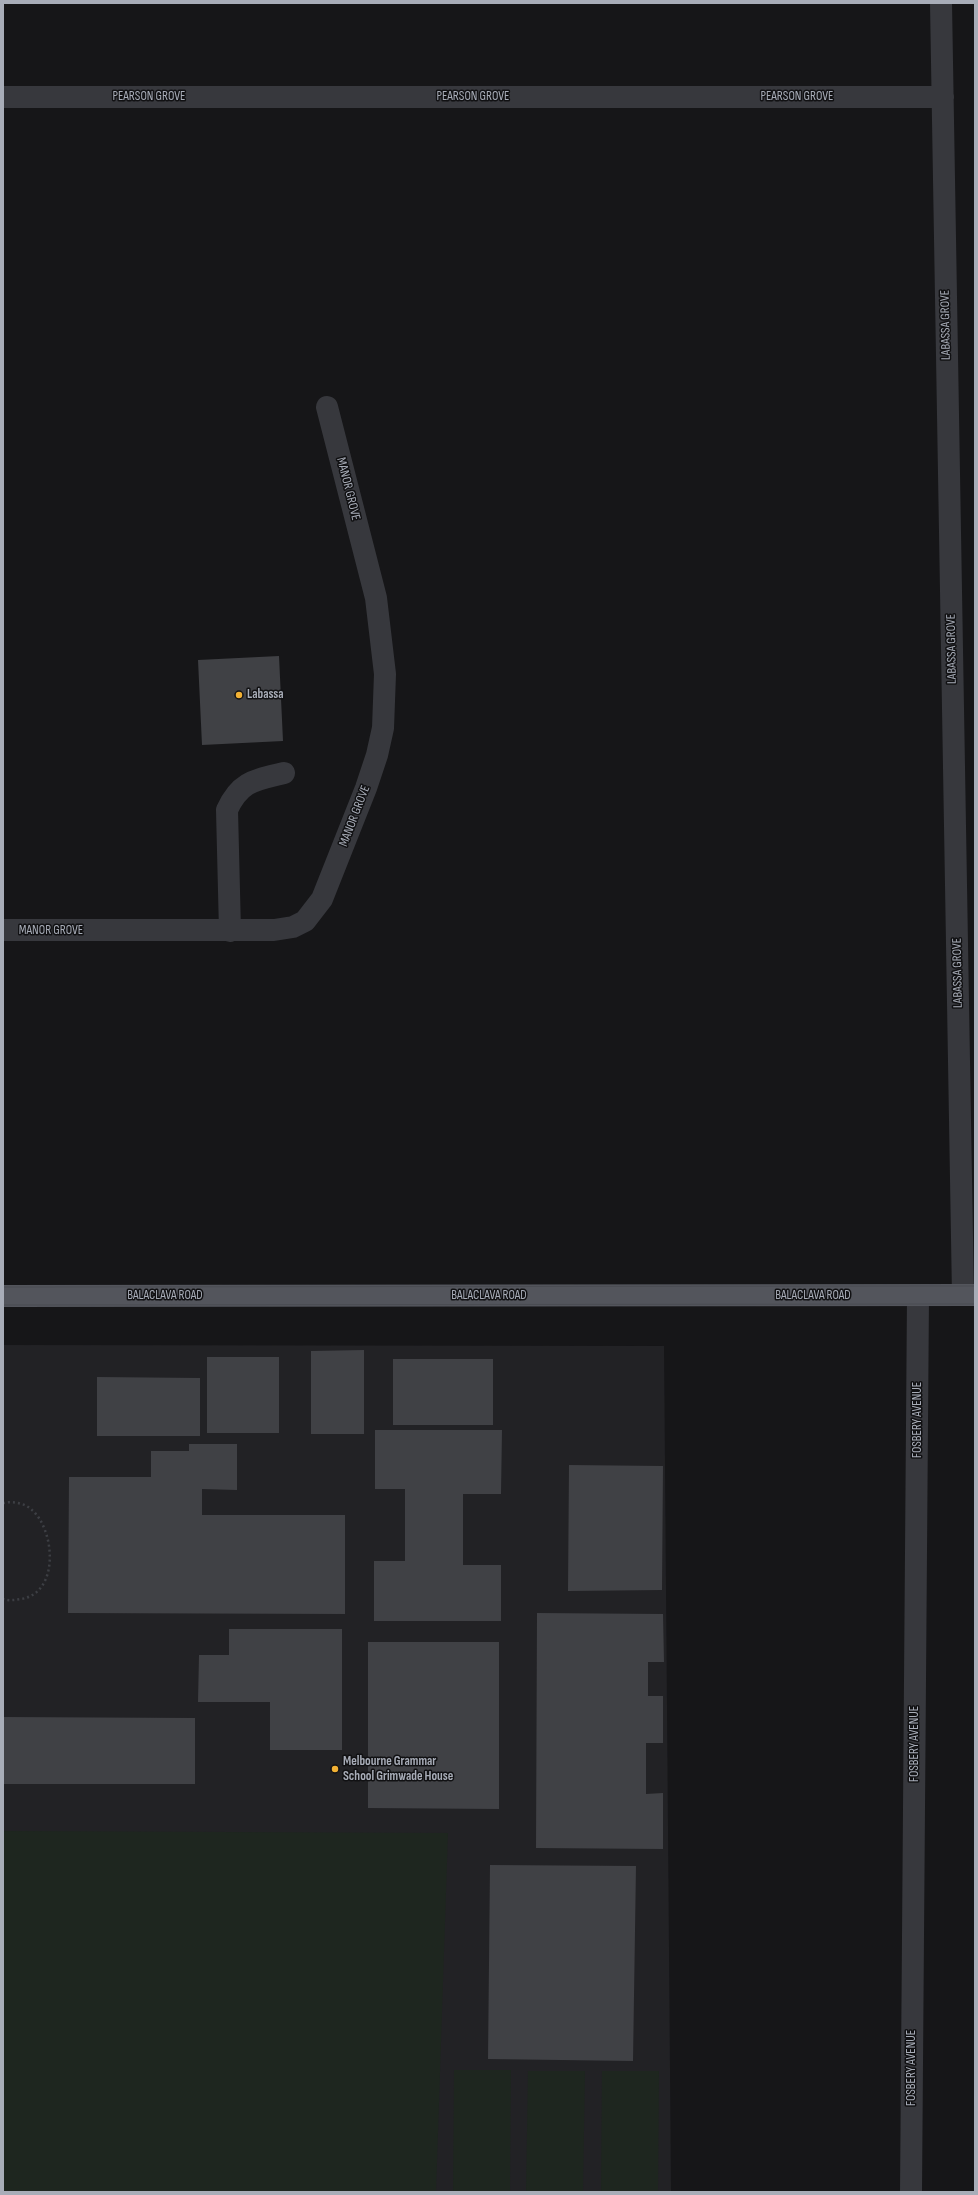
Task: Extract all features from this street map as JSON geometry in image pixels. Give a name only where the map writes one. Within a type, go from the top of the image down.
[{"type":"main road","name":"BALACLAVA ROAD","points":[[3,1296],[969,1295]]},
{"type":"street","name":"LABASSA GROVE","points":[[941,3],[969,1295]]},
{"type":"street","name":"PEARSON GROVE","points":[[3,96],[942,97]]},
{"type":"street","name":"MANOR GROVE","points":[[3,930],[274,930],[293,927],[305,921],[322,899],[366,788],[377,756],[383,728],[385,674],[376,598],[327,407]]},
{"type":"street","points":[[230,931],[227,810],[232,800],[243,786],[261,779],[284,773]]},
{"type":"street","name":"FOSBERY AVENUE","points":[[911,2192],[918,1296]]},
{"type":"path","points":[[3,1503],[9,1502],[22,1504],[33,1510],[44,1529],[50,1569],[42,1589],[27,1598],[8,1601],[3,1599]]},
{"type":"shaded area","name":"Melbourne Grammar School Grimwade House","points":[[3,1345],[664,1346],[671,2192],[3,2192]]},
{"type":"shaded area","points":[[3,1831],[448,1833],[436,2192],[3,2192]]},
{"type":"shaded area","points":[[454,2070],[511,2070],[510,2192],[453,2192]]},
{"type":"shaded area","points":[[528,2071],[585,2071],[583,2192],[526,2192]]},
{"type":"shaded area","points":[[602,2071],[659,2071],[658,2192],[601,2192]]},
{"type":"building","points":[[279,656],[283,741],[202,745],[198,660]]},
{"type":"building","points":[[364,1350],[364,1434],[311,1434],[311,1351]]},
{"type":"building","points":[[207,1357],[279,1357],[279,1433],[207,1433]]},
{"type":"building","points":[[393,1359],[493,1359],[493,1425],[393,1425]]},
{"type":"building","points":[[97,1377],[200,1378],[200,1436],[97,1436]]},
{"type":"building","points":[[375,1430],[502,1430],[501,1494],[463,1494],[463,1565],[501,1565],[501,1621],[374,1621],[374,1561],[405,1561],[405,1489],[375,1489]]},
{"type":"building","points":[[189,1444],[237,1444],[237,1490],[202,1489],[202,1515],[345,1515],[345,1614],[68,1613],[69,1477],[151,1477],[151,1451],[189,1451]]},
{"type":"building","points":[[569,1465],[663,1466],[662,1590],[568,1591]]},
{"type":"building","points":[[537,1613],[663,1614],[664,1662],[648,1662],[648,1696],[663,1696],[663,1743],[646,1743],[646,1794],[663,1793],[663,1849],[536,1848]]},
{"type":"building","points":[[229,1629],[342,1629],[342,1750],[270,1750],[270,1702],[198,1702],[199,1655],[229,1655]]},
{"type":"building","points":[[368,1642],[499,1642],[499,1809],[368,1808]]},
{"type":"building","points":[[3,1717],[195,1718],[195,1784],[3,1784]]},
{"type":"building","points":[[490,1865],[636,1866],[633,2061],[488,2059]]},
{"type":"tram line","points":[[3,1287],[975,1286]]},
{"type":"tram line","points":[[3,1305],[975,1304]]},
{"type":"place","name":"Labassa","points":[[239,695]]},
{"type":"place","name":"Melbourne Grammar School Grimwade House","points":[[335,1769]]}]
